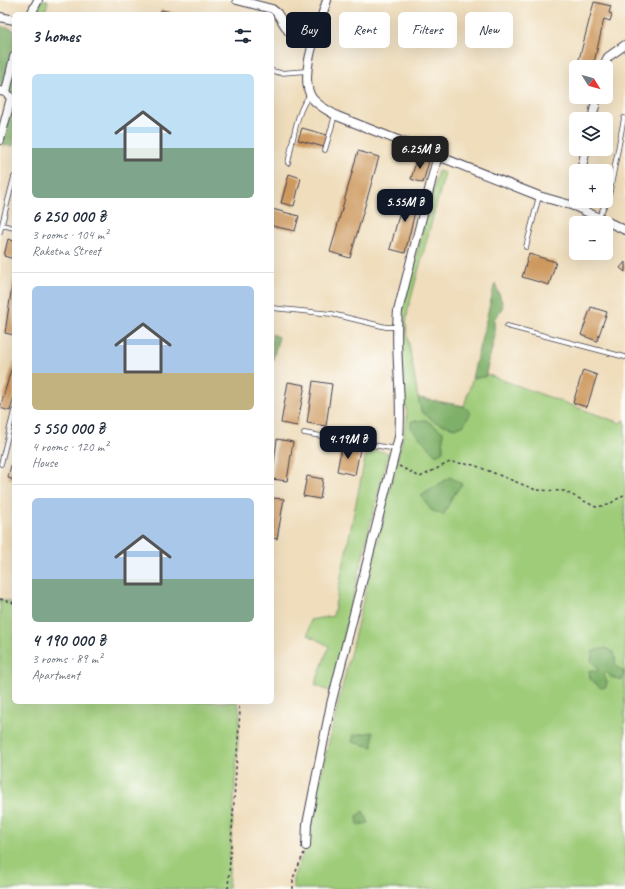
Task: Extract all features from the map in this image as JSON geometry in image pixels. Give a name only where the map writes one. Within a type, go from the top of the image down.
[{"type":"street","points":[[32,12],[38,0]]},
{"type":"street","points":[[237,0],[272,10],[280,17],[286,27]]},
{"type":"street","points":[[323,12],[327,0]]},
{"type":"street","points":[[0,17],[12,20]]},
{"type":"street","points":[[606,60],[608,57],[625,45]]},
{"type":"street","points":[[313,48],[307,71],[307,83],[311,95],[318,104],[335,115],[438,154],[539,196],[569,205]]},
{"type":"street","points":[[0,140],[10,103],[5,92],[12,65]]},
{"type":"street","points":[[306,846],[307,824],[331,704],[396,449],[402,416],[397,327],[398,311],[438,154]]},
{"type":"street","points":[[578,208],[596,216]]},
{"type":"street","points":[[613,224],[625,230]]},
{"type":"lane","points":[[274,71],[281,73],[307,71]]},
{"type":"lane","points":[[288,163],[302,107],[306,98],[311,95]]},
{"type":"lane","points":[[325,150],[335,115]]},
{"type":"lane","points":[[599,216],[609,196],[624,118]]},
{"type":"lane","points":[[0,232],[12,185]]},
{"type":"lane","points":[[526,247],[539,196]]},
{"type":"lane","points":[[2,225],[12,228]]},
{"type":"lane","points":[[274,308],[332,314],[386,327],[397,327]]},
{"type":"lane","points":[[507,326],[625,357]]},
{"type":"lane","points":[[1,464],[12,420]]},
{"type":"lane","points":[[304,433],[396,449]]},
{"type":"path","points":[[393,462],[420,477],[450,462],[474,465],[536,490],[564,491],[596,507],[608,505],[625,494]]},
{"type":"path","points":[[0,600],[12,603]]},
{"type":"path","points":[[228,889],[240,711],[238,704]]},
{"type":"path","points":[[293,889],[293,878],[306,846]]},
{"type":"green space","points":[[42,0],[48,0],[45,12],[38,12]]},
{"type":"green space","points":[[0,26],[12,29],[12,54],[4,86],[0,85]]},
{"type":"green space","points":[[12,73],[12,96],[9,89]]},
{"type":"green space","points":[[12,108],[12,146],[2,145]]},
{"type":"green space","points":[[438,171],[445,173],[408,309],[406,326],[418,398],[464,406],[475,370],[620,423],[625,420],[625,889],[293,889],[293,878],[306,846],[312,812],[407,419],[400,333],[403,307]]},
{"type":"green space","points":[[495,283],[503,305],[494,319],[495,336],[485,377],[472,378]]},
{"type":"green space","points":[[274,335],[279,337],[274,355]]},
{"type":"green space","points":[[418,398],[464,406],[471,413],[463,426],[454,428],[435,422],[421,411]]},
{"type":"green space","points":[[426,420],[443,432],[443,451],[436,455],[411,428],[411,421]]},
{"type":"green space","points":[[367,449],[389,453],[371,521],[331,692],[315,685],[329,646],[308,635],[310,620],[333,616]]},
{"type":"green space","points":[[450,477],[462,484],[453,496],[443,515],[431,510],[421,496]]},
{"type":"green space","points":[[0,599],[12,602],[12,704],[238,704],[240,711],[228,889],[0,889]]},
{"type":"green space","points":[[605,648],[614,652],[616,666],[624,672],[622,680],[611,677],[606,671],[604,675],[607,682],[606,687],[601,688],[590,679],[589,670],[597,672],[598,668],[591,661],[593,651]]},
{"type":"green space","points":[[373,732],[373,747],[352,742],[354,735]]},
{"type":"green space","points":[[363,811],[369,823],[358,825],[357,816]]},
{"type":"building","points":[[594,2],[611,6],[609,13],[612,14],[610,21],[604,19],[595,60],[579,60]]},
{"type":"building","points":[[161,10],[172,12],[160,12]]},
{"type":"building","points":[[302,128],[327,135],[324,147],[298,140]]},
{"type":"building","points":[[358,151],[379,157],[350,258],[330,252]]},
{"type":"building","points":[[417,158],[429,161],[423,183],[411,179]]},
{"type":"building","points":[[289,174],[301,178],[294,206],[281,203]]},
{"type":"building","points":[[405,192],[419,195],[405,253],[390,249]]},
{"type":"building","points":[[274,210],[299,216],[295,231],[274,226]]},
{"type":"building","points":[[8,239],[12,240],[12,258],[4,256]]},
{"type":"building","points":[[529,254],[556,262],[549,285],[522,277]]},
{"type":"building","points":[[625,262],[625,272],[620,268]]},
{"type":"building","points":[[12,286],[12,335],[5,333]]},
{"type":"building","points":[[591,307],[607,312],[597,341],[581,335]]},
{"type":"building","points":[[12,367],[12,404],[10,411],[0,408]]},
{"type":"building","points":[[583,370],[597,375],[587,407],[573,403]]},
{"type":"building","points":[[313,381],[332,384],[326,426],[307,423]]},
{"type":"building","points":[[288,382],[305,385],[297,426],[281,423]]},
{"type":"building","points":[[277,439],[293,442],[287,481],[274,479],[274,463]]},
{"type":"building","points":[[342,445],[360,449],[355,475],[337,471]]},
{"type":"building","points":[[12,461],[12,479],[8,478]]},
{"type":"building","points":[[307,476],[323,479],[320,499],[303,496]]},
{"type":"building","points":[[274,498],[284,499],[277,539],[274,538]]}]
